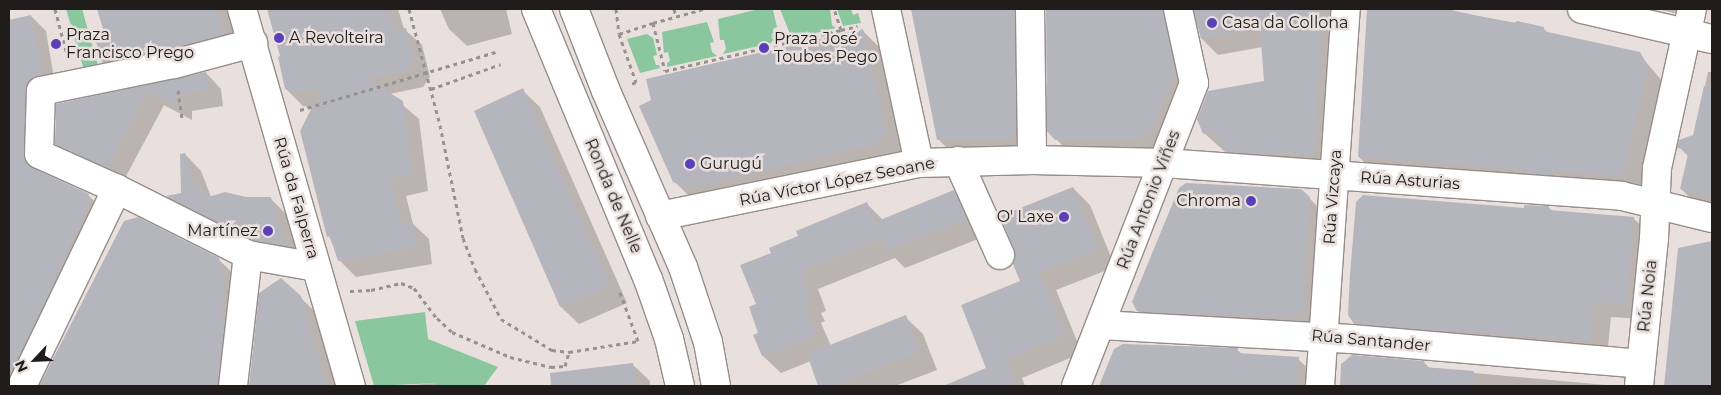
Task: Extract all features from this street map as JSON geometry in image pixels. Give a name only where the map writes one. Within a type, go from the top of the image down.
[{"type":"street","name":"Rúa da Falperra","points":[[242,9],[351,386]]},
{"type":"street","name":"Ronda de Nelle","points":[[536,9],[648,279],[669,339],[680,386]]},
{"type":"street","points":[[574,9],[690,287],[708,342],[716,386]]},
{"type":"street","points":[[886,9],[920,163]]},
{"type":"street","points":[[1030,9],[1032,160]]},
{"type":"street","name":"Rúa Antonio Viñes","points":[[1076,386],[1194,83],[1178,9]]},
{"type":"street","name":"Rúa Vizcaya","points":[[1320,386],[1346,9]]},
{"type":"street","points":[[1582,9],[1697,26]]},
{"type":"street","name":"Rúa Noia","points":[[1640,375],[1657,168],[1697,26]]},
{"type":"street","points":[[252,43],[174,64],[41,90],[39,154],[117,189],[248,255],[316,267]]},
{"type":"street","name":"Rúa Víctor López Seoane","points":[[660,216],[920,163],[1032,160],[1164,163]]},
{"type":"street","points":[[958,161],[1000,255]]},
{"type":"street","name":"Rúa Asturias","points":[[1164,163],[1622,196],[1712,218]]},
{"type":"street","points":[[22,386],[117,189]]},
{"type":"street","points":[[234,386],[248,255]]},
{"type":"street","name":"Rúa Santander","points":[[1100,325],[1323,337],[1640,375]]},
{"type":"path","points":[[55,9],[75,84]]},
{"type":"path","points":[[409,9],[431,89],[463,238],[488,298],[501,319],[552,350],[569,352],[638,341],[619,290]]},
{"type":"path","points":[[616,9],[619,34],[636,82]]},
{"type":"path","points":[[674,9],[676,16]]},
{"type":"path","points":[[619,34],[704,9]]},
{"type":"path","points":[[834,9],[841,30]]},
{"type":"path","points":[[653,23],[665,71],[858,26]]},
{"type":"path","points":[[303,109],[426,75],[496,52]]},
{"type":"path","points":[[431,89],[501,64]]},
{"type":"path","points":[[346,291],[371,290],[401,283],[414,288],[436,318],[452,332],[474,343],[529,364],[551,367],[565,366],[569,352]]},
{"type":"green space","points":[[66,9],[82,9],[98,65],[84,70]]},
{"type":"green space","points":[[759,9],[773,10],[777,27],[773,29],[775,38],[779,38],[780,41],[723,54],[726,49],[724,40],[720,40],[718,19]]},
{"type":"green space","points":[[780,9],[830,9],[832,25],[836,28],[787,40],[786,36],[790,34]]},
{"type":"green space","points":[[837,9],[851,9],[853,15],[858,13],[861,23],[843,26]]},
{"type":"green space","points":[[707,22],[714,42],[710,43],[712,52],[717,56],[667,67],[667,63],[670,61],[668,52],[664,53],[662,32]]},
{"type":"green space","points":[[647,34],[653,38],[657,55],[653,56],[656,65],[659,65],[660,68],[640,73],[627,39]]},
{"type":"green space","points":[[425,312],[428,339],[498,367],[484,386],[439,386],[437,383],[374,386],[355,321]]},
{"type":"building","points":[[97,9],[216,9],[223,35],[102,63],[96,42],[106,39]]},
{"type":"building","points":[[267,9],[387,9],[393,30],[406,28],[414,60],[407,71],[367,79],[403,101],[412,175],[390,179],[401,223],[412,221],[417,247],[338,261],[330,236],[327,237],[300,131],[322,88],[299,93],[285,89],[278,57],[280,56]]},
{"type":"building","points":[[911,9],[1014,9],[1016,130],[1007,140],[937,140]]},
{"type":"building","points":[[1046,9],[1163,9],[1175,71],[1152,129],[1136,140],[1055,140],[1047,131]]},
{"type":"building","points":[[1194,9],[1322,9],[1316,121],[1319,123],[1314,155],[1226,152],[1213,130],[1203,134],[1197,119],[1208,91],[1264,81],[1260,28],[1201,39]]},
{"type":"building","points":[[1367,9],[1447,9],[1513,24],[1517,21],[1544,27],[1543,31],[1640,52],[1648,66],[1625,170],[1618,176],[1551,171],[1551,175],[1527,173],[1527,170],[1358,157]]},
{"type":"building","points":[[31,15],[42,75],[31,79],[25,90],[26,162],[33,168],[89,194],[88,197],[92,199],[11,372],[9,371],[9,20]]},
{"type":"building","points":[[863,29],[886,132],[877,144],[688,188],[673,182],[639,106],[651,100],[646,79]]},
{"type":"building","points":[[206,72],[208,90],[177,95],[177,105],[148,91],[107,168],[55,144],[56,104]]},
{"type":"building","points":[[1704,86],[1712,87],[1712,197],[1680,189],[1689,150],[1677,148],[1679,140],[1693,135]]},
{"type":"building","points":[[523,88],[610,286],[560,307],[474,111]]},
{"type":"building","points":[[185,153],[197,189],[203,187],[205,198],[225,192],[246,197],[271,197],[285,246],[255,240],[166,196],[181,193],[180,154]]},
{"type":"building","points":[[1186,183],[1301,189],[1310,197],[1302,310],[1293,318],[1137,311],[1132,302],[1179,188]]},
{"type":"building","points":[[1073,187],[1099,249],[1039,273],[1065,336],[1005,360],[1016,386],[943,386],[986,368],[961,305],[1020,281],[1013,264],[1014,249],[1000,216]]},
{"type":"building","points":[[954,190],[967,219],[887,251],[882,239],[802,271],[809,293],[805,295],[808,303],[804,305],[817,335],[762,356],[753,335],[758,333],[749,307],[756,304],[740,265],[771,253],[769,248],[798,236],[796,231],[867,202],[875,222]]},
{"type":"building","points":[[1363,195],[1524,208],[1524,205],[1549,206],[1549,210],[1634,217],[1626,304],[1595,301],[1591,341],[1354,324],[1348,315],[1350,274],[1356,202]]},
{"type":"building","points":[[138,217],[219,258],[225,279],[221,320],[225,318],[218,383],[214,382],[214,386],[39,386],[124,221]]},
{"type":"building","points":[[1712,241],[1712,386],[1664,386],[1678,248]]},
{"type":"building","points":[[281,278],[301,296],[326,386],[249,386],[259,293]]},
{"type":"building","points":[[906,315],[920,352],[834,386],[818,386],[807,354]]},
{"type":"building","points":[[1123,344],[1238,348],[1238,353],[1299,357],[1297,386],[1099,386],[1114,349]]},
{"type":"building","points":[[1352,355],[1424,361],[1424,367],[1474,371],[1473,386],[1340,385],[1341,364]]},
{"type":"building","points":[[633,363],[636,386],[551,386],[550,373]]},
{"type":"place","name":"Casa da Collona","points":[[1212,23]]},
{"type":"place","name":"A Revolteira","points":[[279,38]]},
{"type":"place","name":"Praza Francisco Prego","points":[[56,44]]},
{"type":"place","name":"Praza José Toubes Pego","points":[[764,48]]},
{"type":"place","name":"Gurugú","points":[[690,164]]},
{"type":"place","name":"Chroma","points":[[1251,201]]},
{"type":"place","name":"O' Laxe","points":[[1064,217]]},
{"type":"place","name":"Martínez","points":[[268,231]]}]
